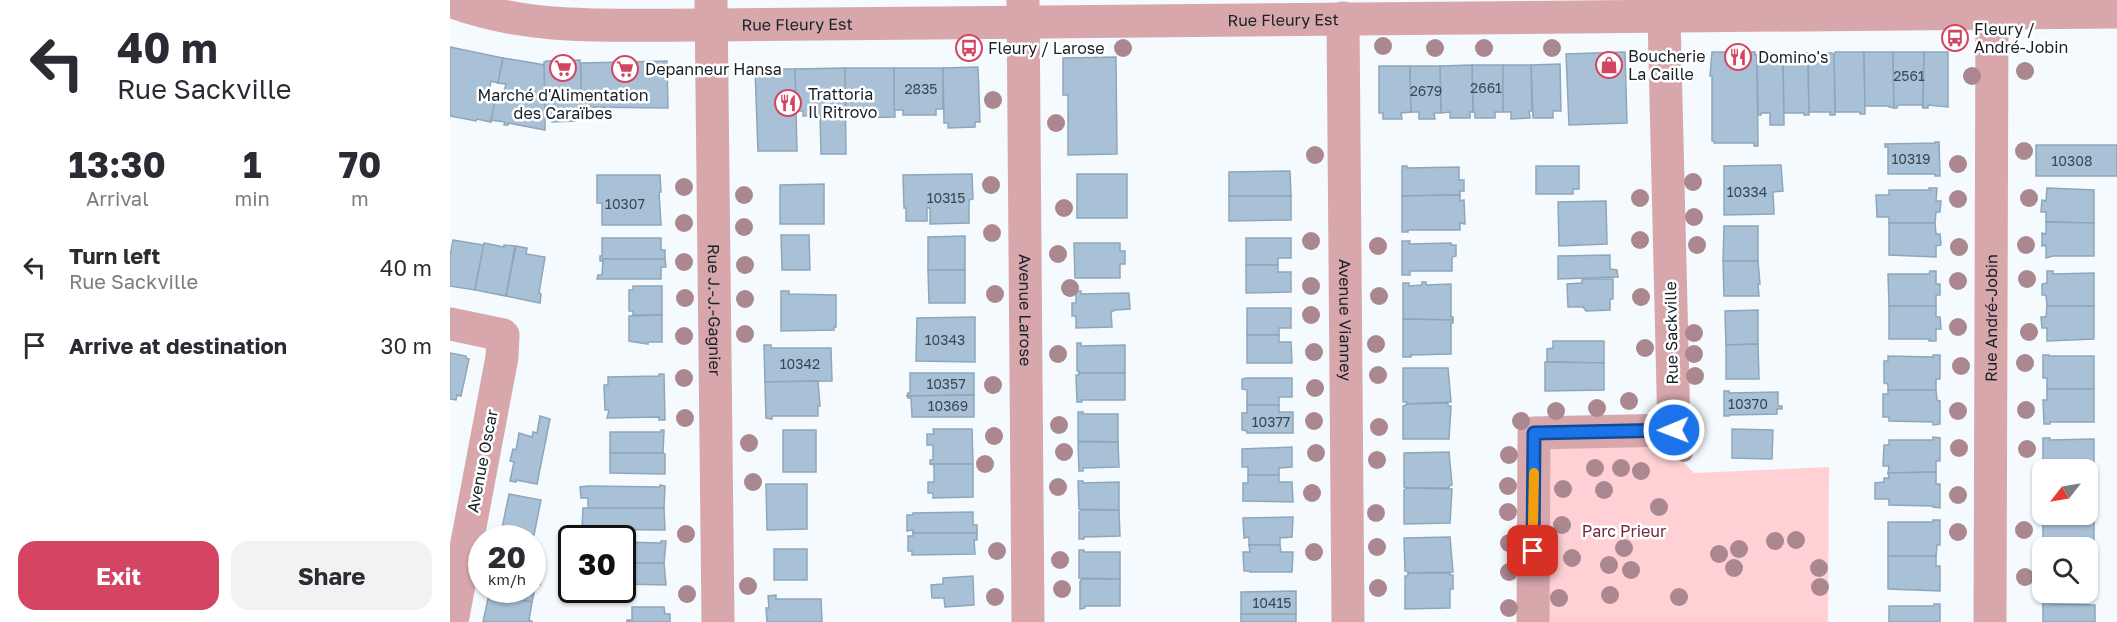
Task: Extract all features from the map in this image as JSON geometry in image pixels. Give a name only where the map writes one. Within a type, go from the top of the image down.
[{"type":"street","name":"Rue Fleury Est","points":[[458,2],[518,10],[547,24],[711,13],[1023,10],[1343,18],[2117,12]]},
{"type":"street","name":"Avenue Larose","points":[[1023,10],[1028,622]]},
{"type":"street","name":"Rue J.-J.-Gagnier","points":[[711,13],[718,622]]},
{"type":"street","name":"Rue André-Jobin","points":[[1990,622],[1992,13]]},
{"type":"street","name":"Rue Sackville","points":[[1533,622],[1534,433],[1674,430],[1664,16]]},
{"type":"street","name":"Avenue Vianney","points":[[1343,18],[1348,622]]},
{"type":"street","name":"Avenue Oscar","points":[[450,324],[503,335],[502,357],[452,622]]},
{"type":"green space","name":"Parc Prieur","points":[[1534,433],[1663,442],[1694,473],[1829,467],[1828,622],[1533,622]]},
{"type":"building","points":[[450,47],[503,58],[498,83],[491,81],[489,92],[497,93],[491,122],[450,116]]},
{"type":"building","points":[[1625,52],[1627,123],[1569,125],[1566,54]]},
{"type":"building","points":[[1712,52],[1755,52],[1757,55],[1758,146],[1754,146],[1754,143],[1714,143],[1712,141],[1712,76],[1710,76]]},
{"type":"building","points":[[1835,52],[1864,52],[1865,114],[1835,112]]},
{"type":"building","points":[[1864,52],[1893,52],[1894,108],[1865,106]]},
{"type":"building","points":[[1893,52],[1924,52],[1923,108],[1922,105],[1898,105],[1894,108]]},
{"type":"building","points":[[1924,52],[1948,52],[1948,107],[1928,105],[1928,108],[1923,108]]},
{"type":"building","points":[[1759,53],[1781,53],[1783,56],[1784,125],[1770,125],[1770,113],[1758,115],[1757,55]]},
{"type":"building","points":[[1784,53],[1807,53],[1809,115],[1784,113]]},
{"type":"building","points":[[1810,53],[1832,53],[1834,55],[1835,115],[1830,115],[1830,112],[1809,112],[1808,56]]},
{"type":"building","points":[[1116,57],[1117,154],[1068,155],[1068,95],[1063,95],[1063,58]]},
{"type":"building","points":[[503,58],[545,65],[545,130],[508,123],[504,125],[505,122],[491,120],[497,93],[503,95],[506,84],[498,83]]},
{"type":"building","points":[[580,60],[583,116],[575,117],[575,121],[552,122],[552,117],[545,117],[544,62]]},
{"type":"building","points":[[667,61],[668,108],[581,107],[581,63]]},
{"type":"building","points":[[1560,64],[1561,111],[1553,111],[1553,118],[1533,118],[1531,65]]},
{"type":"building","points":[[1472,65],[1503,65],[1503,112],[1495,112],[1495,118],[1475,118]]},
{"type":"building","points":[[1472,65],[1473,112],[1470,112],[1470,118],[1450,118],[1450,112],[1441,113],[1440,66]]},
{"type":"building","points":[[1503,65],[1531,65],[1532,111],[1529,111],[1530,118],[1511,119],[1511,112],[1503,112]]},
{"type":"building","points":[[1379,66],[1410,66],[1411,112],[1401,113],[1402,119],[1383,119],[1383,113],[1379,113]]},
{"type":"building","points":[[1410,66],[1440,66],[1441,113],[1434,113],[1435,119],[1419,119],[1419,112],[1411,112]]},
{"type":"building","points":[[978,67],[980,122],[975,122],[975,127],[948,128],[948,123],[944,123],[943,68]]},
{"type":"building","points":[[845,68],[894,68],[895,117],[846,118]]},
{"type":"building","points":[[845,68],[846,154],[821,154],[820,115],[803,116],[803,111],[795,111],[795,69]]},
{"type":"building","points":[[894,68],[943,68],[943,109],[936,109],[936,115],[903,115],[903,110],[894,110]]},
{"type":"building","points":[[755,69],[795,69],[797,151],[758,151]]},
{"type":"building","points":[[1939,142],[1940,176],[1935,176],[1935,174],[1888,174],[1888,147],[1885,147],[1885,144]]},
{"type":"building","points":[[2036,145],[2117,145],[2117,176],[2036,176]]},
{"type":"building","points":[[1781,165],[1783,191],[1773,192],[1774,214],[1724,215],[1724,166]]},
{"type":"building","points":[[1402,166],[1407,166],[1407,168],[1459,167],[1459,180],[1464,180],[1464,191],[1460,191],[1460,195],[1402,196]]},
{"type":"building","points":[[1536,166],[1579,166],[1579,189],[1573,189],[1573,194],[1536,194]]},
{"type":"building","points":[[1290,171],[1291,196],[1229,196],[1229,172]]},
{"type":"building","points":[[972,174],[973,199],[969,200],[969,223],[930,224],[930,208],[927,208],[927,221],[906,221],[903,175]]},
{"type":"building","points":[[1077,174],[1127,174],[1127,218],[1077,218]]},
{"type":"building","points":[[597,175],[660,175],[661,225],[602,225],[602,203],[597,203]]},
{"type":"building","points":[[824,184],[824,224],[780,224],[780,185]]},
{"type":"building","points":[[1929,188],[1937,188],[1936,201],[1941,201],[1940,212],[1936,212],[1935,223],[1889,223],[1889,217],[1877,217],[1876,195],[1889,195],[1889,190],[1930,190]]},
{"type":"building","points":[[2047,188],[2094,190],[2094,223],[2046,222],[2046,212],[2041,212],[2042,200],[2046,201]]},
{"type":"building","points":[[1460,195],[1460,201],[1464,200],[1465,224],[1460,223],[1460,230],[1402,232],[1402,196]]},
{"type":"building","points":[[1229,196],[1291,196],[1291,220],[1229,221]]},
{"type":"building","points":[[1606,201],[1607,244],[1559,246],[1558,202]]},
{"type":"building","points":[[2046,222],[2094,223],[2094,256],[2046,258],[2046,245],[2042,246],[2042,233],[2046,234]]},
{"type":"building","points":[[1889,223],[1935,223],[1936,234],[1940,234],[1941,245],[1936,246],[1936,257],[1889,255]]},
{"type":"building","points":[[1724,226],[1758,226],[1758,261],[1723,261]]},
{"type":"building","points":[[781,235],[809,235],[810,270],[782,270]]},
{"type":"building","points":[[965,236],[965,270],[928,270],[928,237]]},
{"type":"building","points":[[602,238],[661,238],[661,250],[665,250],[665,259],[603,259],[600,261]]},
{"type":"building","points":[[1246,238],[1291,238],[1291,258],[1278,258],[1278,265],[1246,265]]},
{"type":"building","points":[[453,240],[484,245],[475,290],[450,286],[450,256]]},
{"type":"building","points":[[1402,241],[1410,241],[1409,244],[1451,243],[1451,245],[1456,245],[1456,256],[1452,257],[1452,271],[1410,271],[1410,275],[1402,275]]},
{"type":"building","points":[[484,243],[504,247],[504,245],[515,246],[506,296],[475,290]]},
{"type":"building","points":[[1074,243],[1120,243],[1120,251],[1125,251],[1125,264],[1120,264],[1120,278],[1075,278]]},
{"type":"building","points":[[516,246],[527,248],[526,254],[545,257],[539,293],[541,294],[540,303],[506,296]]},
{"type":"building","points":[[1610,255],[1610,269],[1617,270],[1618,277],[1558,279],[1558,256]]},
{"type":"building","points":[[603,259],[665,259],[666,267],[661,267],[661,279],[597,279],[598,275],[602,275]]},
{"type":"building","points":[[1723,261],[1758,261],[1759,296],[1724,296]]},
{"type":"building","points":[[1246,265],[1278,265],[1278,272],[1291,272],[1291,292],[1246,293]]},
{"type":"building","points":[[928,270],[965,270],[965,303],[929,303]]},
{"type":"building","points":[[1930,271],[1936,271],[1936,284],[1940,284],[1940,295],[1936,295],[1936,306],[1889,306],[1888,274],[1929,274]]},
{"type":"building","points":[[2047,271],[2053,271],[2053,274],[2094,273],[2094,306],[2047,306],[2046,295],[2042,295],[2042,284],[2047,283]]},
{"type":"building","points":[[1582,279],[1613,279],[1613,299],[1610,299],[1610,310],[1586,311],[1583,307],[1568,307],[1567,284],[1582,283]]},
{"type":"building","points":[[1422,282],[1426,282],[1426,285],[1451,284],[1451,317],[1453,320],[1403,319],[1403,283],[1409,283],[1409,286],[1422,285]]},
{"type":"building","points":[[633,286],[662,286],[662,315],[633,315],[633,311],[629,311],[629,290],[633,290]]},
{"type":"building","points":[[781,291],[789,291],[789,294],[836,295],[836,327],[834,330],[781,331]]},
{"type":"building","points":[[1076,291],[1081,291],[1081,294],[1129,293],[1130,309],[1111,312],[1112,327],[1076,328],[1076,316],[1072,316],[1072,303],[1076,303]]},
{"type":"building","points":[[1889,306],[1936,306],[1936,317],[1940,317],[1941,329],[1936,329],[1936,341],[1889,339]]},
{"type":"building","points":[[2047,306],[2094,306],[2094,339],[2047,341],[2047,328],[2042,328],[2041,317],[2046,317]]},
{"type":"building","points":[[1247,308],[1291,308],[1291,328],[1279,328],[1279,335],[1247,335]]},
{"type":"building","points":[[1758,310],[1758,344],[1726,345],[1725,311]]},
{"type":"building","points":[[662,315],[662,342],[648,342],[648,344],[629,341],[629,316]]},
{"type":"building","points":[[975,317],[975,362],[916,361],[917,318]]},
{"type":"building","points":[[1403,319],[1453,320],[1451,323],[1451,354],[1403,357]]},
{"type":"building","points":[[1247,335],[1279,335],[1279,342],[1291,342],[1292,363],[1247,363]]},
{"type":"building","points":[[1553,341],[1604,341],[1604,363],[1547,362],[1547,349],[1553,348]]},
{"type":"building","points":[[1077,343],[1081,343],[1081,346],[1125,345],[1125,373],[1079,373],[1077,371]]},
{"type":"building","points":[[1758,344],[1759,379],[1726,379],[1726,345]]},
{"type":"building","points":[[764,345],[771,345],[771,348],[831,348],[832,381],[765,382]]},
{"type":"building","points":[[450,353],[466,356],[469,359],[461,396],[457,395],[456,400],[450,399]]},
{"type":"building","points":[[1933,355],[1940,355],[1940,379],[1936,379],[1936,390],[1888,390],[1888,384],[1884,383],[1884,361],[1888,361],[1888,356],[1933,357]]},
{"type":"building","points":[[2043,355],[2094,356],[2094,389],[2047,389],[2047,378],[2043,378]]},
{"type":"building","points":[[1545,362],[1604,363],[1604,390],[1545,391]]},
{"type":"building","points":[[1403,368],[1448,368],[1451,402],[1407,404],[1403,402]]},
{"type":"building","points":[[910,373],[974,373],[974,395],[907,396],[910,393]]},
{"type":"building","points":[[1079,373],[1125,373],[1125,400],[1077,402],[1076,375]]},
{"type":"building","points":[[659,374],[664,374],[665,420],[659,420],[659,417],[607,418],[609,410],[605,410],[604,385],[608,385],[608,377],[659,376]]},
{"type":"building","points":[[1292,378],[1292,397],[1279,397],[1279,405],[1247,405],[1247,390],[1242,389],[1242,379]]},
{"type":"building","points":[[818,381],[820,406],[818,406],[818,416],[766,418],[765,382]]},
{"type":"building","points":[[2047,389],[2094,389],[2094,422],[2044,424],[2043,400],[2047,400]]},
{"type":"building","points":[[1888,390],[1936,390],[1937,400],[1940,401],[1940,424],[1889,421],[1889,417],[1883,417],[1883,394],[1888,394]]},
{"type":"building","points":[[1724,391],[1729,391],[1729,393],[1778,392],[1778,406],[1782,406],[1782,409],[1777,409],[1777,414],[1724,416]]},
{"type":"building","points":[[974,395],[974,417],[912,417],[911,398],[907,396]]},
{"type":"building","points":[[1448,403],[1448,406],[1451,406],[1449,439],[1403,439],[1403,406]]},
{"type":"building","points":[[1247,405],[1279,405],[1279,412],[1293,412],[1293,433],[1247,433],[1242,430],[1242,413],[1247,413]]},
{"type":"building","points":[[1078,412],[1118,414],[1118,442],[1078,441]]},
{"type":"building","points":[[540,416],[550,419],[537,484],[510,481],[514,462],[510,461],[513,449],[516,450],[519,433],[532,437],[533,432],[537,433]]},
{"type":"building","points":[[933,429],[972,429],[973,464],[930,464],[930,460],[933,460],[933,445],[927,445],[927,434],[934,434]]},
{"type":"building","points":[[1732,429],[1773,430],[1772,459],[1732,458]]},
{"type":"building","points":[[664,430],[663,453],[610,453],[610,432],[661,432]]},
{"type":"building","points":[[783,430],[816,430],[816,472],[783,472]]},
{"type":"building","points":[[1933,437],[1940,438],[1940,461],[1936,461],[1936,472],[1888,473],[1889,466],[1883,466],[1884,445],[1889,445],[1889,440],[1933,440]]},
{"type":"building","points":[[2043,438],[2050,438],[2050,440],[2094,439],[2094,459],[2043,459]]},
{"type":"building","points":[[1118,442],[1119,467],[1083,468],[1083,471],[1079,471],[1078,443]]},
{"type":"building","points":[[1292,447],[1292,467],[1279,468],[1279,475],[1248,475],[1248,467],[1242,467],[1242,449]]},
{"type":"building","points":[[1449,452],[1452,485],[1449,488],[1404,487],[1404,453]]},
{"type":"building","points":[[610,453],[663,453],[665,454],[665,474],[610,473]]},
{"type":"building","points":[[930,464],[973,464],[973,497],[933,498],[933,493],[928,493],[928,482],[934,482],[934,465]]},
{"type":"building","points":[[1936,472],[1936,484],[1940,484],[1940,508],[1889,505],[1889,499],[1875,499],[1875,483],[1884,482],[1884,478],[1889,478],[1888,473]]},
{"type":"building","points":[[1248,475],[1279,475],[1279,482],[1292,482],[1293,502],[1243,501],[1243,483],[1248,483]]},
{"type":"building","points":[[1078,481],[1083,481],[1083,483],[1119,482],[1119,510],[1079,509]]},
{"type":"building","points":[[766,484],[807,484],[807,529],[767,530]]},
{"type":"building","points":[[660,485],[665,486],[664,508],[588,508],[588,498],[581,498],[580,487],[660,487]]},
{"type":"building","points":[[1407,488],[1452,489],[1450,523],[1404,524],[1404,490]]},
{"type":"building","points":[[509,494],[541,500],[536,525],[503,525]]},
{"type":"building","points":[[583,508],[664,508],[665,530],[636,530],[636,525],[582,525]]},
{"type":"building","points":[[1081,510],[1119,510],[1120,536],[1079,539],[1079,512]]},
{"type":"building","points":[[973,512],[973,525],[977,525],[977,533],[913,533],[913,530],[907,531],[907,515],[913,515],[913,513]]},
{"type":"building","points":[[1293,517],[1292,537],[1280,538],[1280,545],[1249,545],[1249,537],[1244,538],[1243,518]]},
{"type":"building","points":[[1933,520],[1940,520],[1940,545],[1937,545],[1936,556],[1888,556],[1888,522],[1933,522]]},
{"type":"building","points":[[2043,525],[2094,525],[2094,537],[2043,537]]},
{"type":"building","points":[[913,533],[977,533],[977,540],[974,540],[975,554],[912,555],[912,551],[908,551],[908,536],[913,536]]},
{"type":"building","points":[[1450,537],[1453,572],[1408,573],[1405,571],[1404,538]]},
{"type":"building","points":[[661,541],[666,541],[664,563],[636,563],[636,542],[661,543]]},
{"type":"building","points":[[1249,545],[1280,545],[1281,552],[1293,552],[1292,572],[1244,571],[1243,552],[1250,552]]},
{"type":"building","points":[[774,549],[807,549],[807,580],[774,580]]},
{"type":"building","points":[[1079,550],[1120,552],[1120,579],[1079,578]]},
{"type":"building","points":[[1888,556],[1936,556],[1936,566],[1940,566],[1940,591],[1888,589]]},
{"type":"building","points":[[636,563],[664,563],[666,585],[636,584]]},
{"type":"building","points":[[1408,573],[1450,573],[1453,575],[1450,608],[1405,609],[1405,576],[1408,576]]},
{"type":"building","points":[[973,576],[974,605],[945,607],[944,598],[932,598],[931,585],[943,584],[943,578]]},
{"type":"building","points":[[1082,579],[1120,579],[1120,606],[1085,606],[1080,609],[1080,581]]},
{"type":"building","points":[[1296,591],[1296,614],[1241,614],[1241,592]]},
{"type":"building","points":[[776,595],[776,599],[821,599],[822,622],[767,622],[768,596]]},
{"type":"building","points":[[487,603],[532,603],[529,620],[533,622],[483,622]]},
{"type":"building","points":[[2043,603],[2095,605],[2095,622],[2043,622]]},
{"type":"building","points":[[1934,604],[1940,604],[1940,622],[1889,622],[1889,606],[1934,606]]},
{"type":"building","points":[[632,607],[664,607],[665,614],[670,614],[670,622],[627,622],[627,620],[632,620]]},
{"type":"building","points":[[1241,614],[1296,614],[1296,622],[1241,622]]},
{"type":"slow traffic","points":[[1533,524],[1534,473]]},
{"type":"place","name":"Fleury / André-Jobin","points":[[1955,38]]},
{"type":"place","name":"Fleury / Larose","points":[[969,48]]},
{"type":"place","name":"Domino's","points":[[1738,57]]},
{"type":"place","name":"Boucherie La Caille","points":[[1609,65]]},
{"type":"place","name":"Marché d'Alimentation des Caraïbes","points":[[563,68]]},
{"type":"place","name":"Depanneur Hansa","points":[[625,69]]},
{"type":"place","name":"Trattoria Il Ritrovo","points":[[788,103]]},
{"type":"route","points":[[1533,551],[1534,433],[1674,430]]}]
